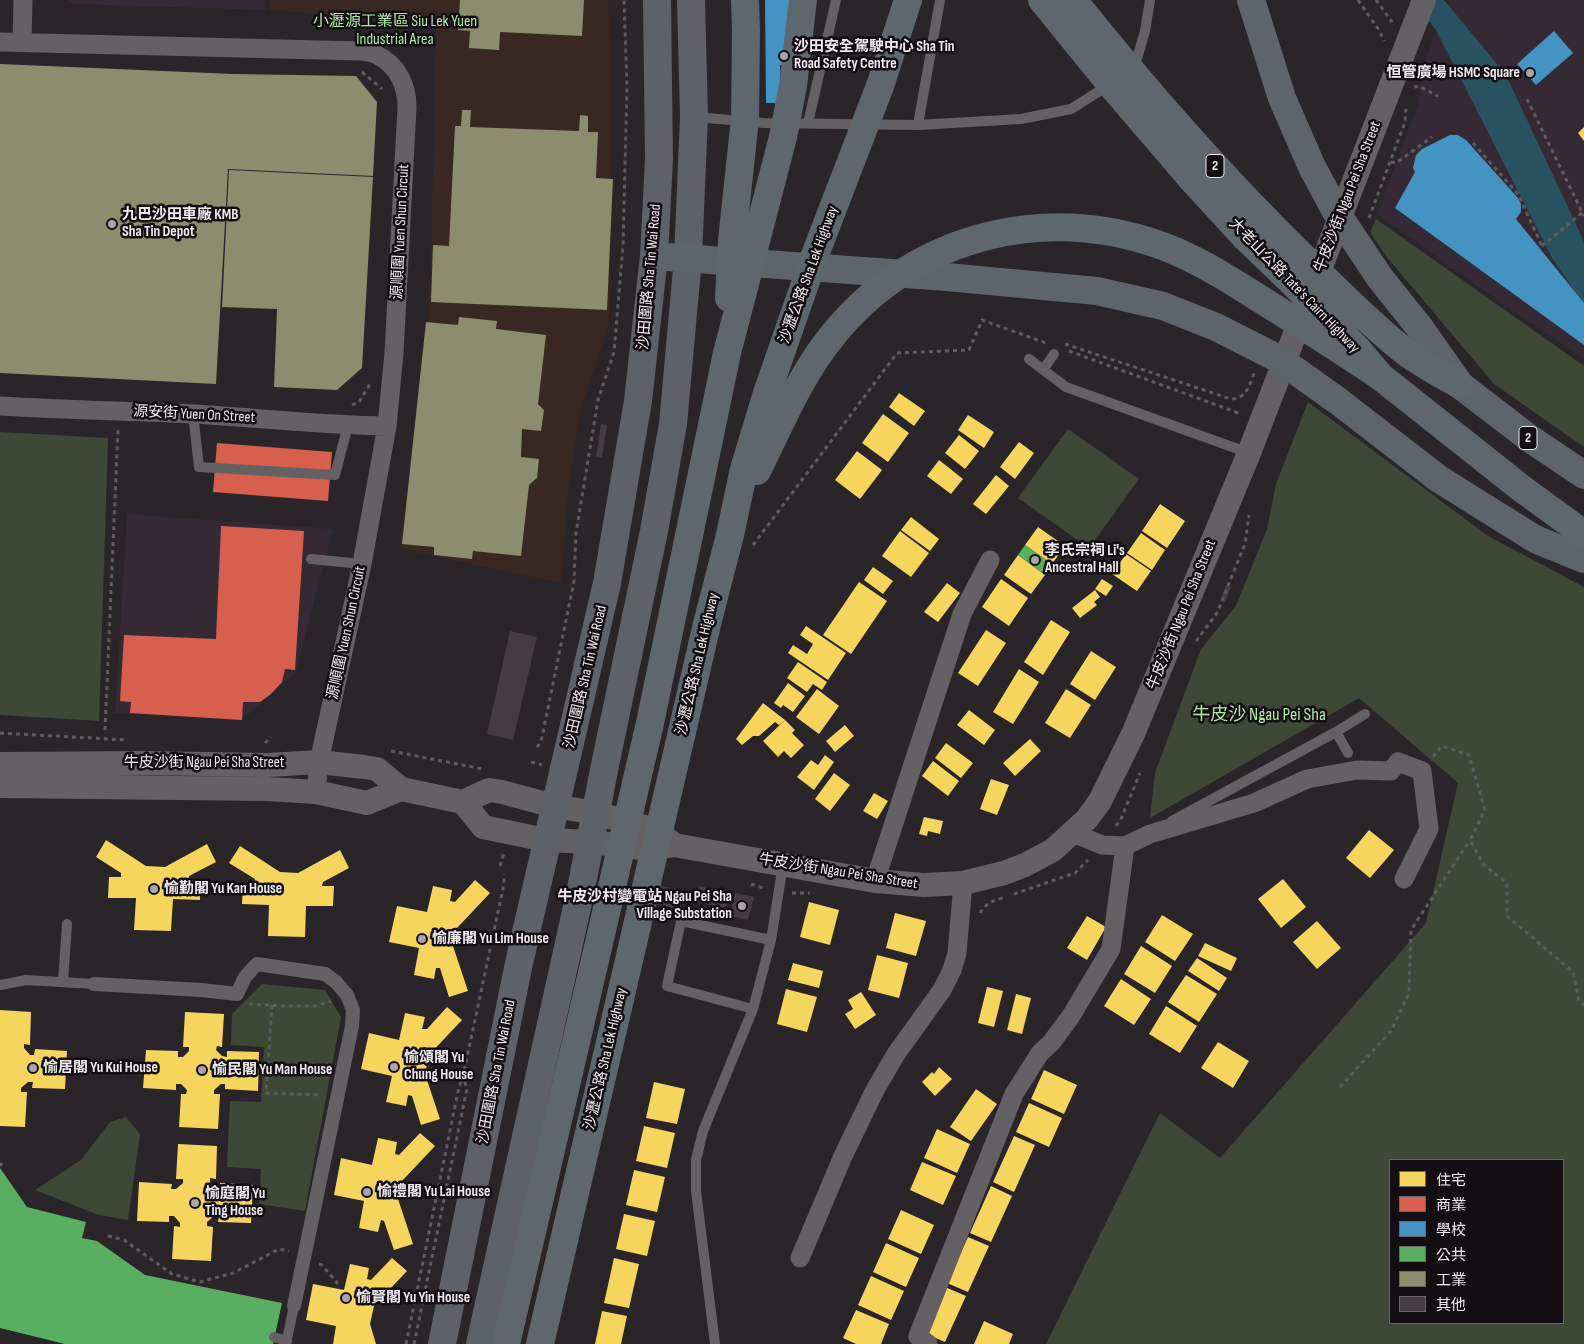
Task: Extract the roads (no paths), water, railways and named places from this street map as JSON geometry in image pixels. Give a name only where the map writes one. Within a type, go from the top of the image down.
[{"type":"highway","points":[[727,353],[732,240],[745,119],[745,0]]},
{"type":"highway","points":[[506,1344],[650,723],[727,353],[783,137],[793,86],[803,0]]},
{"type":"highway","name":"沙瀝公路 Sha Lek Highway","points":[[540,1344],[707,624],[739,544],[744,469],[782,350],[815,256],[880,86],[908,0]]},
{"type":"highway","name":"大老山公路 Tate's Cairn Highway","points":[[1042,0],[1190,177],[1246,238],[1295,285],[1356,355],[1521,488],[1584,534]]},
{"type":"highway","name":"大老山公路 Tate's Cairn Highway","points":[[1073,0],[1118,56],[1212,163],[1282,236],[1370,322],[1403,350],[1460,385],[1521,432],[1584,475]]},
{"type":"highway","points":[[1251,0],[1269,58],[1299,140],[1328,198],[1380,278],[1420,328],[1460,385]]},
{"type":"highway","points":[[739,544],[752,480],[812,364],[832,335],[863,302],[895,277],[943,251],[982,237],[1016,230],[1064,227],[1111,232],[1155,243],[1228,278],[1356,355]]},
{"type":"highway","points":[[654,256],[947,277],[1097,291],[1163,306],[1216,327],[1279,359],[1338,401],[1439,479],[1535,539],[1584,559]]},
{"type":"main road","name":"沙田圍路 Sha Tin Wai Road","points":[[442,1344],[517,973],[615,536],[638,401],[654,256],[659,159],[657,0]]},
{"type":"main road","points":[[480,1344],[590,842],[654,531],[673,424],[688,258],[694,117],[691,0]]},
{"type":"street","points":[[22,42],[23,0]]},
{"type":"street","name":"牛皮沙街 Ngau Pei Sha Street","points":[[463,802],[483,827],[546,840],[590,842],[650,849],[674,845],[875,880],[924,885],[963,883],[1004,873],[1025,865],[1053,850],[1073,834],[1100,801],[1134,734],[1249,452],[1424,0]]},
{"type":"street","name":"源順圍 Yuen Shun Circuit","points":[[0,42],[361,51],[377,54],[391,65],[402,79],[407,93],[407,107],[394,353],[387,426],[362,564],[319,762],[316,792]]},
{"type":"street","name":"源安街 Yuen On Street","points":[[0,406],[53,410],[347,416],[387,426]]},
{"type":"street","points":[[875,880],[962,614],[990,560]]},
{"type":"street","name":"牛皮沙街 Ngau Pei Sha Street","points":[[0,764],[143,763],[268,765],[319,762],[376,769],[401,789],[463,802],[490,790],[554,806],[596,813],[655,830],[674,845]]},
{"type":"street","points":[[1073,834],[1102,845],[1125,846],[1150,834],[1254,803],[1307,780],[1357,770],[1391,771],[1398,762],[1422,771],[1428,829],[1404,879]]},
{"type":"street","name":"牛皮沙街 Ngau Pei Sha Street","points":[[0,786],[267,789],[316,792],[367,803],[401,789]]},
{"type":"street","points":[[928,1344],[918,1336],[1014,1094],[1040,1053],[1051,1043],[1071,1016],[1111,949],[1125,846]]},
{"type":"street","points":[[800,1258],[847,1148],[875,1090],[896,1054],[942,990],[952,970],[957,953],[963,883]]},
{"type":"street","points":[[94,984],[237,994],[245,977],[257,964],[324,974],[336,982],[347,995],[353,1010],[352,1026],[294,1306]]},
{"type":"lane","points":[[808,123],[836,0]]},
{"type":"lane","points":[[918,125],[940,0]]},
{"type":"lane","points":[[694,117],[764,123],[918,125],[1021,119],[1071,109],[1104,89],[1136,62],[1145,32],[1150,0]]},
{"type":"lane","points":[[1043,370],[1058,350]]},
{"type":"lane","points":[[1029,359],[1066,387],[1249,452]]},
{"type":"lane","points":[[193,414],[199,467],[335,475],[347,416]]},
{"type":"lane","points":[[312,559],[362,564]]},
{"type":"lane","points":[[1150,834],[1336,732],[1365,714]]},
{"type":"lane","points":[[1336,732],[1348,753]]},
{"type":"lane","points":[[716,1344],[696,1191],[696,1160],[703,1131],[753,1009],[771,940],[783,864]]},
{"type":"lane","points":[[753,1009],[667,986],[681,921],[771,940]]},
{"type":"lane","points":[[63,982],[67,924]]},
{"type":"lane","points":[[0,985],[26,980],[94,984]]},
{"type":"lane","points":[[274,1337],[286,1342],[294,1306]]},
{"type":"water","points":[[1414,0],[1444,0],[1506,75],[1584,243],[1584,305],[1552,258],[1437,32]]},
{"type":"place","name":"沙田安全駕駛中心 Sha Tin Road Safety Centre","points":[[784,56]]},
{"type":"place","name":"恒管廣場 HSMC Square","points":[[1530,73]]},
{"type":"place","name":"九巴沙田車廠 KMB Sha Tin Depot","points":[[112,224]]},
{"type":"place","name":"李氏宗祠 Li's Ancestral Hall","points":[[1035,560]]},
{"type":"place","name":"愉勤閣 Yu Kan House","points":[[154,889]]},
{"type":"place","name":"牛皮沙村變電站 Ngau Pei Sha Village Substation","points":[[742,906]]},
{"type":"place","name":"愉廉閣 Yu Lim House","points":[[422,939]]},
{"type":"place","name":"愉頌閣 Yu Chung House","points":[[394,1067]]},
{"type":"place","name":"愉居閣 Yu Kui House","points":[[33,1068]]},
{"type":"place","name":"愉民閣 Yu Man House","points":[[202,1070]]},
{"type":"place","name":"愉禮閣 Yu Lai House","points":[[367,1192]]},
{"type":"place","name":"愉庭閣 Yu Ting House","points":[[195,1203]]},
{"type":"place","name":"愉賢閣 Yu Yin House","points":[[346,1298]]},
{"type":"district","name":"小瀝源工業區 Siu Lek Yuen Industrial Area","points":[[395,31]]},
{"type":"district","name":"牛皮沙 Ngau Pei Sha","points":[[1259,715]]}]
